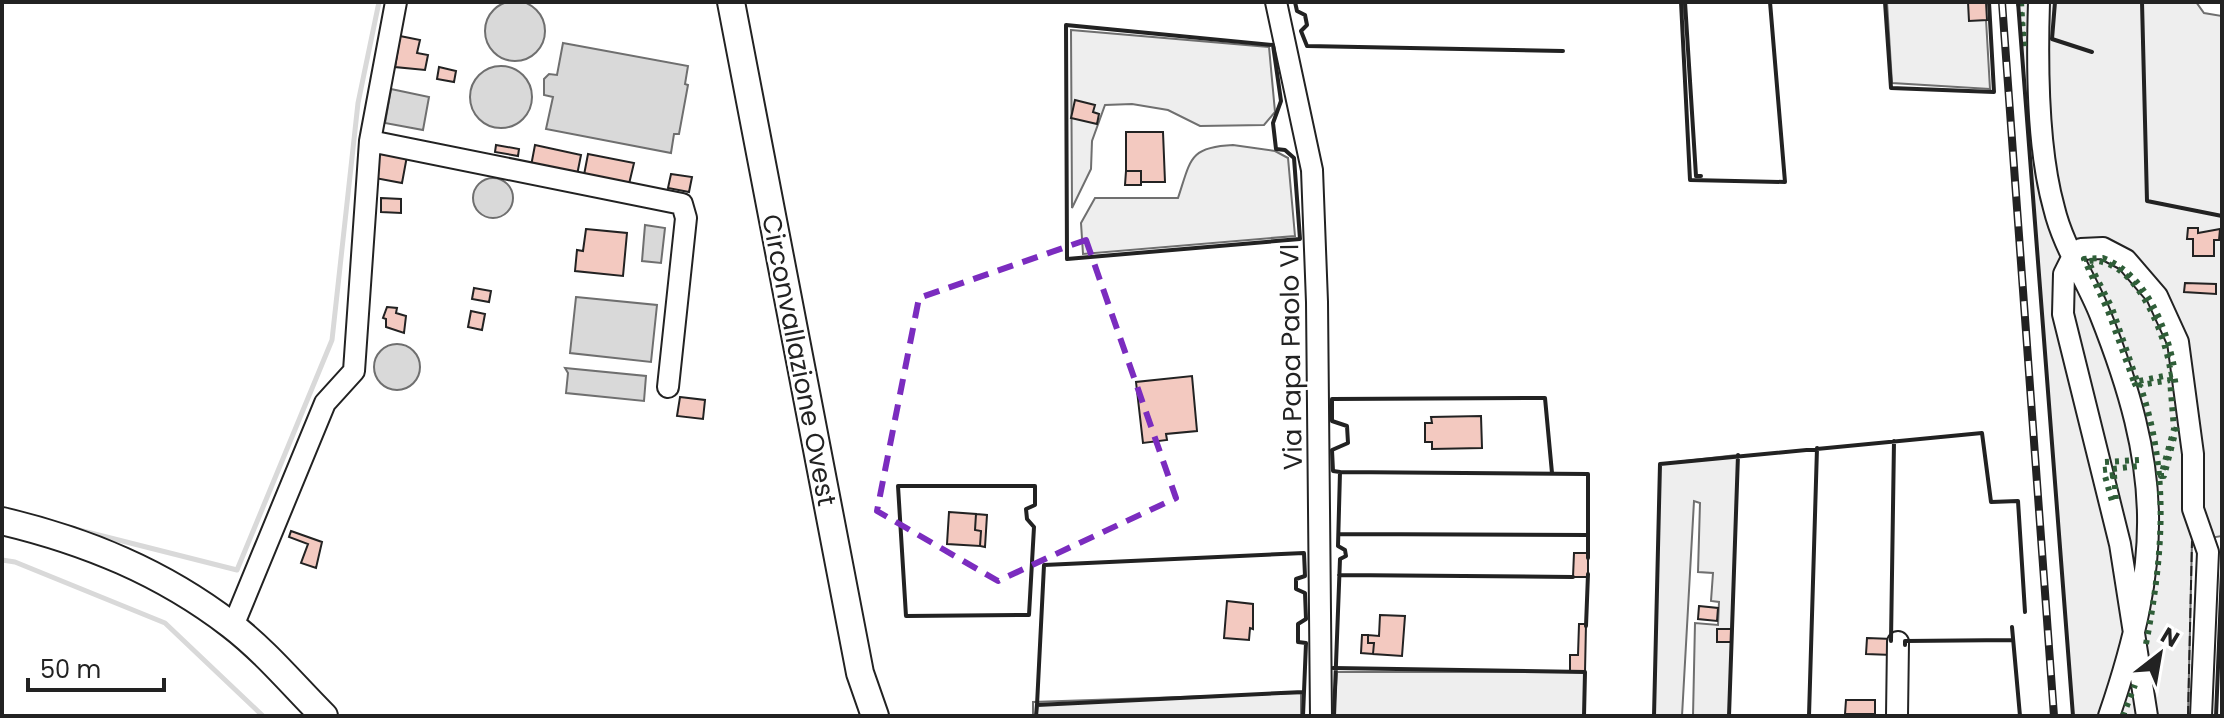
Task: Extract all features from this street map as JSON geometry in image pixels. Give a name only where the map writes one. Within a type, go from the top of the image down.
[{"type":"main road","name":"Circonvallazione Ovest","points":[[731,2],[860,673],[875,716]]},
{"type":"main road","points":[[2,521],[73,539],[133,564],[233,626],[324,716]]},
{"type":"street","points":[[233,626],[325,403],[354,371],[370,141],[396,2]]},
{"type":"street","name":"Via Papa Paolo VI","points":[[1276,2],[1312,170],[1317,302],[1321,716]]},
{"type":"street","points":[[2039,2],[2040,81],[2054,209],[2100,314],[2143,442],[2151,525],[2135,634],[2109,716]]},
{"type":"street","points":[[370,141],[682,204],[686,218],[668,387]]},
{"type":"street","points":[[2147,716],[2120,544],[2065,324],[2062,289],[2073,256],[2081,249],[2103,248],[2126,260],[2147,281],[2169,318],[2184,375],[2193,454],[2193,509],[2215,551],[2201,716]]},
{"type":"street","points":[[1897,716],[1898,642]]},
{"type":"highlighted area","points":[[1086,240],[1176,498],[998,581],[877,511],[919,298]]},
{"type":"shaded area","points":[[515,1],[537,9],[545,31],[537,53],[515,61],[493,53],[485,31],[493,9]]},
{"type":"shaded area","points":[[1887,2],[1985,2],[1990,89],[1892,83]]},
{"type":"shaded area","points":[[2018,2],[2196,2],[2204,13],[2222,16],[2222,536],[2192,541],[2188,716],[2073,716]]},
{"type":"shaded area","points":[[1071,30],[1269,47],[1275,112],[1264,125],[1200,126],[1168,110],[1132,104],[1105,105],[1092,141],[1091,169],[1072,208]]},
{"type":"shaded area","points":[[563,43],[688,66],[685,84],[688,85],[679,134],[674,134],[671,153],[546,129],[553,97],[544,95],[544,79],[549,74],[557,75]]},
{"type":"shaded area","points":[[501,66],[523,75],[532,97],[523,119],[501,128],[479,119],[470,97],[479,75]]},
{"type":"shaded area","points":[[391,89],[429,97],[423,130],[385,123]]},
{"type":"shaded area","points":[[1233,145],[1275,151],[1288,158],[1295,236],[1083,254],[1081,223],[1095,198],[1178,198],[1190,165],[1200,152]]},
{"type":"shaded area","points":[[493,178],[507,184],[513,198],[507,212],[493,218],[479,212],[473,198],[479,184]]},
{"type":"shaded area","points":[[645,225],[665,228],[661,263],[642,261]]},
{"type":"shaded area","points":[[576,297],[657,305],[651,362],[570,353]]},
{"type":"shaded area","points":[[397,344],[413,351],[420,367],[413,383],[397,390],[381,383],[374,367],[381,351]]},
{"type":"shaded area","points":[[565,368],[646,376],[644,401],[566,393],[568,373]]},
{"type":"shaded area","points":[[1738,455],[1729,716],[1693,716],[1695,623],[1718,625],[1719,602],[1711,601],[1713,573],[1698,572],[1700,503],[1694,501],[1682,716],[1654,716],[1660,464]]},
{"type":"shaded area","points":[[1337,672],[1585,672],[1584,716],[1334,716]]},
{"type":"shaded area","points":[[1301,693],[1301,716],[1033,716],[1033,702]]},
{"type":"building","points":[[1968,2],[1986,2],[1987,20],[1969,21]]},
{"type":"building","points":[[400,36],[420,40],[417,53],[428,55],[425,70],[395,67]]},
{"type":"building","points":[[439,67],[456,71],[454,82],[437,79]]},
{"type":"building","points":[[1075,100],[1095,105],[1093,112],[1099,114],[1097,124],[1071,118]]},
{"type":"building","points":[[1126,132],[1163,132],[1165,182],[1141,182],[1141,171],[1126,171]]},
{"type":"building","points":[[496,145],[519,149],[518,156],[495,152]]},
{"type":"building","points":[[535,145],[581,155],[577,175],[531,166]]},
{"type":"building","points":[[380,151],[407,156],[402,183],[375,178]]},
{"type":"building","points":[[588,154],[634,163],[629,184],[584,175]]},
{"type":"building","points":[[1126,171],[1141,171],[1141,185],[1125,185]]},
{"type":"building","points":[[671,174],[692,177],[689,192],[668,188]]},
{"type":"building","points":[[381,198],[401,199],[401,213],[381,212]]},
{"type":"building","points":[[2188,228],[2198,228],[2198,233],[2220,229],[2219,240],[2214,240],[2214,256],[2193,256],[2193,239],[2187,239]]},
{"type":"building","points":[[586,229],[627,233],[623,276],[575,271],[577,250],[583,251]]},
{"type":"building","points":[[2185,283],[2216,284],[2216,294],[2184,292]]},
{"type":"building","points":[[474,288],[491,291],[489,302],[472,299]]},
{"type":"building","points":[[387,307],[397,308],[396,313],[406,316],[404,333],[386,327],[386,319],[383,318]]},
{"type":"building","points":[[471,311],[485,314],[482,330],[468,327]]},
{"type":"building","points":[[1192,376],[1197,431],[1166,434],[1167,440],[1143,443],[1136,382]]},
{"type":"building","points":[[680,397],[705,400],[703,419],[677,416]]},
{"type":"building","points":[[1481,416],[1482,448],[1432,449],[1432,442],[1425,442],[1425,423],[1432,423],[1431,417]]},
{"type":"building","points":[[949,512],[976,514],[975,530],[981,531],[980,546],[947,544]]},
{"type":"building","points":[[976,514],[987,515],[985,547],[980,546],[981,531],[975,530]]},
{"type":"building","points":[[291,531],[322,542],[316,568],[301,563],[308,544],[289,537]]},
{"type":"building","points":[[1574,553],[1588,553],[1588,577],[1573,577]]},
{"type":"building","points":[[1227,601],[1253,604],[1253,629],[1250,628],[1249,640],[1224,638]]},
{"type":"building","points":[[1699,606],[1718,608],[1717,621],[1698,619]]},
{"type":"building","points":[[1380,615],[1405,616],[1402,656],[1373,654],[1374,643],[1368,643],[1368,635],[1379,636]]},
{"type":"building","points":[[1579,624],[1586,624],[1585,672],[1570,672],[1570,655],[1578,655]]},
{"type":"building","points":[[1717,629],[1731,629],[1731,642],[1717,642]]},
{"type":"building","points":[[1362,635],[1368,635],[1368,643],[1374,643],[1373,654],[1361,653]]},
{"type":"building","points":[[1867,638],[1892,639],[1892,655],[1866,654]]},
{"type":"building","points":[[1846,700],[1875,700],[1875,714],[1845,714]]},
{"type":"waterway","points":[[71,528],[237,570],[332,340],[358,103],[379,2]]},
{"type":"waterway","points":[[2,560],[15,562],[165,623],[263,716]]},
{"type":"railway","points":[[2002,2],[2054,716]]},
{"type":"hedge","points":[[2019,2],[2024,49],[2021,2]]},
{"type":"hedge","points":[[2103,258],[2131,276],[2152,303],[2166,335],[2174,367],[2170,368],[2154,317],[2133,283],[2105,263],[2088,261],[2112,308],[2137,381],[2134,382],[2108,311],[2084,259],[2103,258]]},
{"type":"hedge","points":[[2136,386],[2134,382],[2174,374],[2176,387]]},
{"type":"hedge","points":[[2146,644],[2156,579],[2161,514],[2156,450],[2140,385],[2170,380],[2174,429],[2161,476],[2164,476],[2178,422]]},
{"type":"hedge","points":[[2105,462],[2139,460]]},
{"type":"hedge","points":[[2103,470],[2139,466]]},
{"type":"hedge","points":[[2114,475],[2116,500],[2112,501],[2105,476],[2114,475]]},
{"type":"hedge","points":[[2123,716],[2135,685]]},
{"type":"fence","points":[[2188,716],[2192,541]]},
{"type":"wall","points":[[1295,2],[1297,11],[1305,15],[1307,25],[1301,31],[1307,46],[1563,51]]},
{"type":"wall","points":[[1681,2],[1690,180],[1785,182],[1770,2]]},
{"type":"wall","points":[[1685,2],[1696,176],[1701,176]]},
{"type":"wall","points":[[1885,2],[1891,88],[1994,92],[1989,2]]},
{"type":"wall","points":[[2018,2],[2073,716]]},
{"type":"wall","points":[[2055,2],[2052,39],[2092,52]]},
{"type":"wall","points":[[2142,2],[2147,201],[2222,216]]},
{"type":"wall","points":[[1066,25],[1273,45],[1281,101],[1273,123],[1276,149],[1285,150],[1294,158],[1300,239],[1067,259],[1066,25]]},
{"type":"wall","points":[[1340,472],[1333,471],[1332,450],[1348,443],[1347,426],[1332,421],[1332,399],[1545,398],[1552,473]]},
{"type":"wall","points":[[1654,716],[1660,464],[1982,433],[1991,502],[2018,501],[2025,612]]},
{"type":"wall","points":[[1891,641],[1894,441]]},
{"type":"wall","points":[[1809,716],[1817,448]]},
{"type":"wall","points":[[1729,716],[1738,455]]},
{"type":"wall","points":[[1334,716],[1340,559],[1346,556],[1345,550],[1338,546],[1340,472],[1588,474],[1588,558]]},
{"type":"wall","points":[[898,486],[1035,486],[1035,505],[1026,509],[1027,519],[1034,527],[1029,615],[906,616],[898,486]]},
{"type":"wall","points":[[1339,534],[1588,535]]},
{"type":"wall","points":[[1037,705],[1044,565],[1304,553],[1305,576],[1296,579],[1296,589],[1305,593],[1306,619],[1298,624],[1298,642],[1306,643],[1303,716]]},
{"type":"wall","points":[[2216,716],[2222,571]]},
{"type":"wall","points":[[1586,626],[1588,574]]},
{"type":"wall","points":[[1339,575],[1573,577]]},
{"type":"wall","points":[[2012,627],[2020,716]]},
{"type":"wall","points":[[1905,645],[1905,641],[2013,640]]},
{"type":"wall","points":[[1333,668],[1585,672],[1584,716]]},
{"type":"wall","points":[[1036,716],[1037,705],[1303,692]]}]
